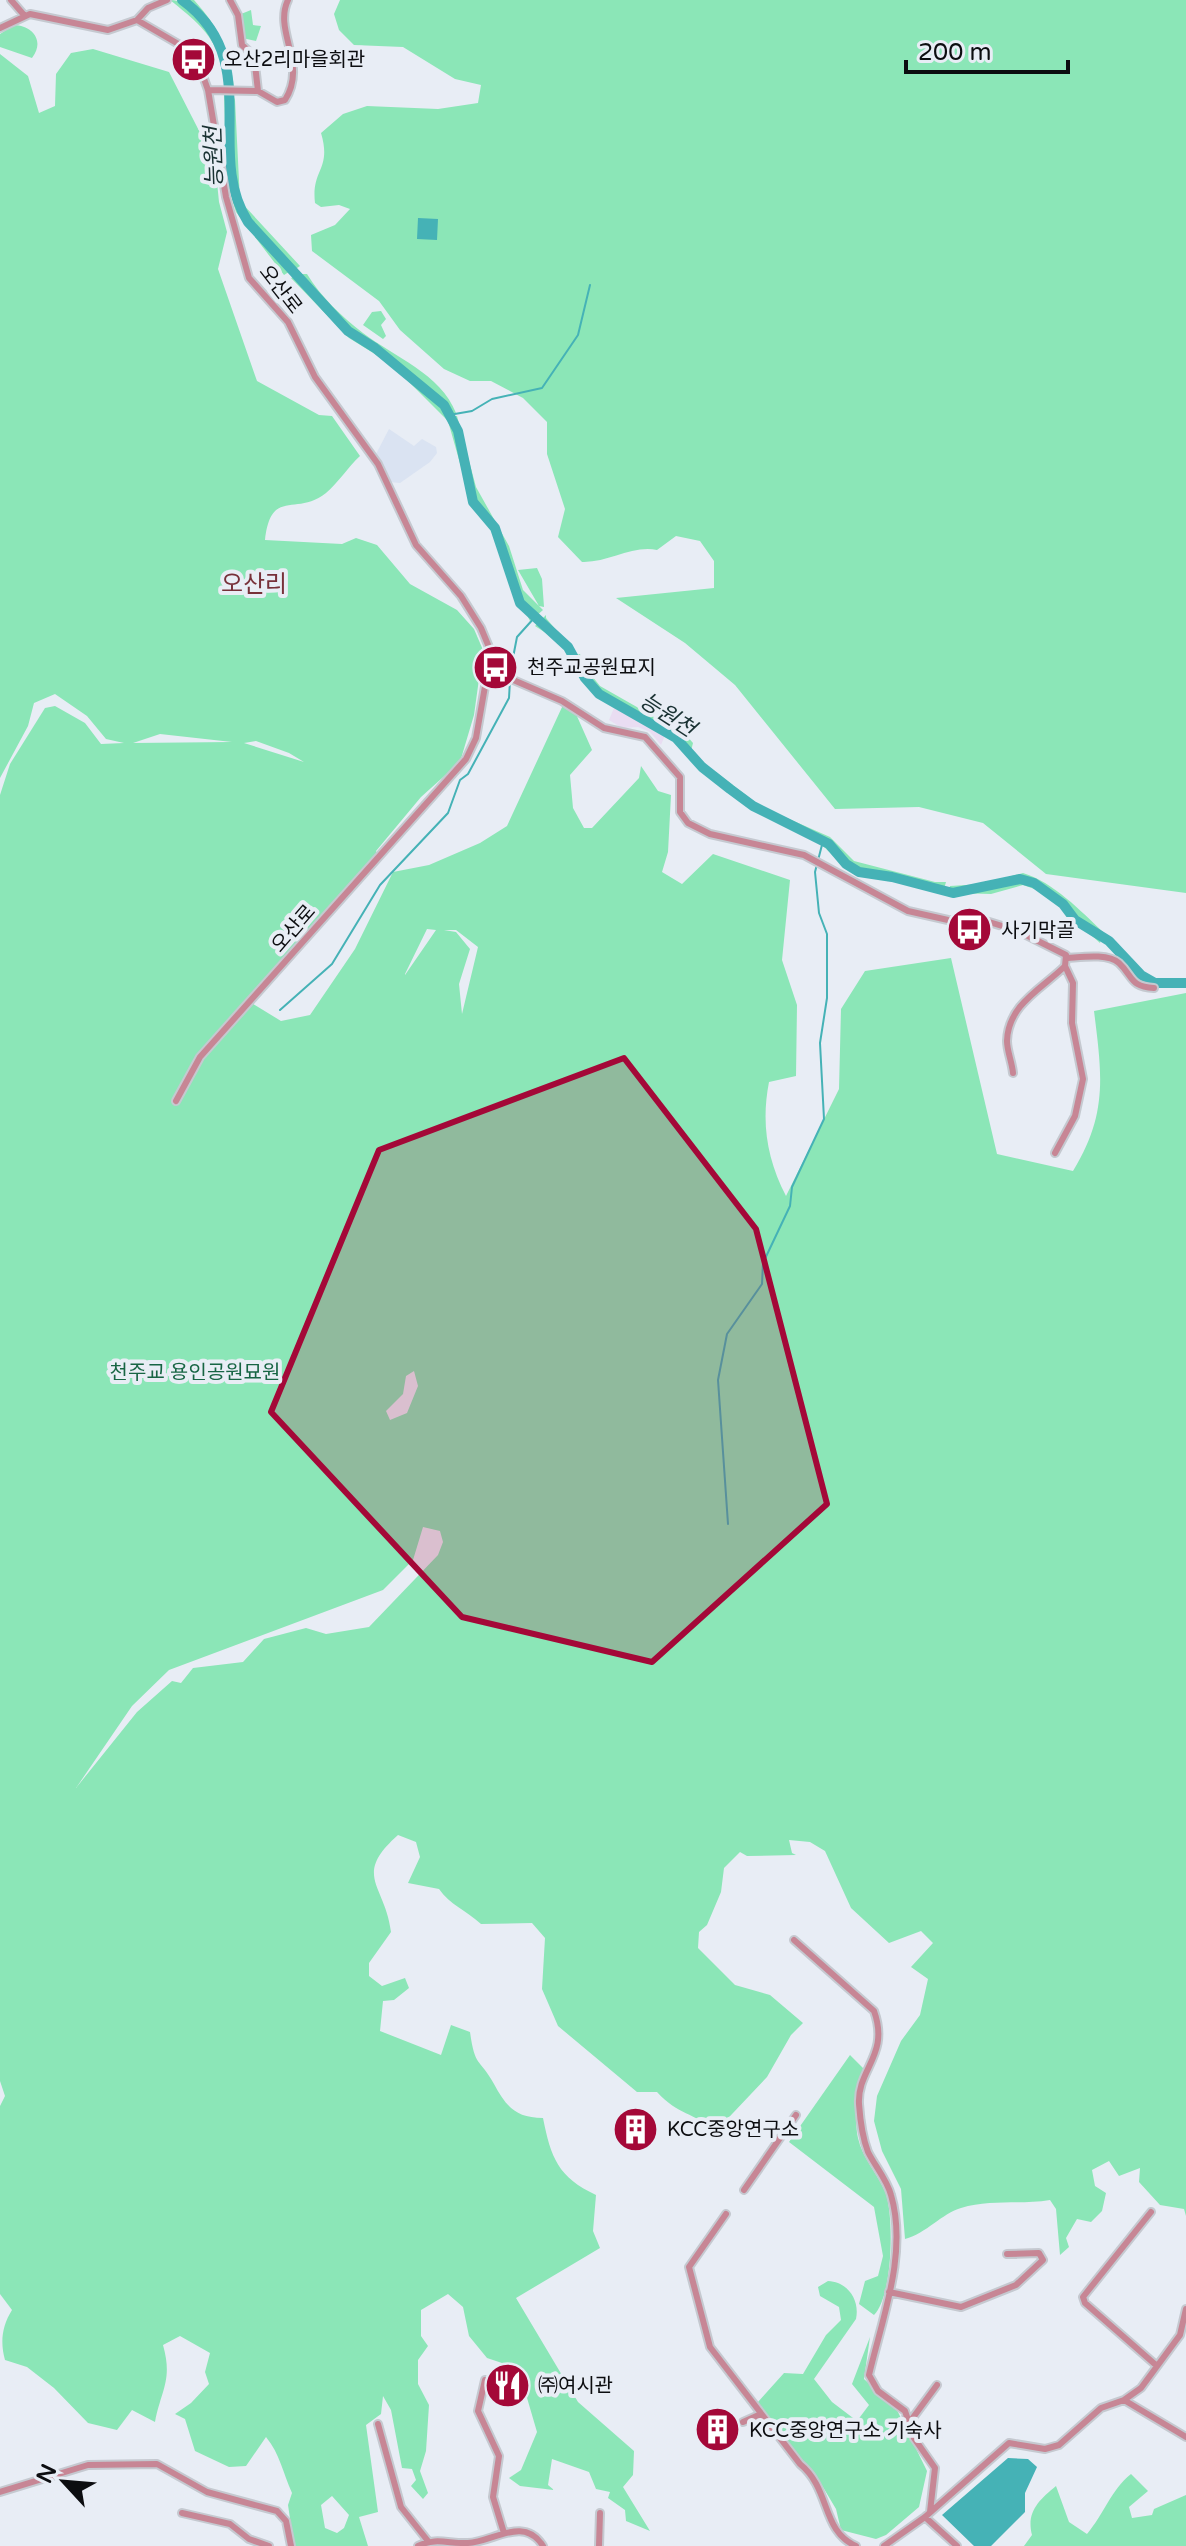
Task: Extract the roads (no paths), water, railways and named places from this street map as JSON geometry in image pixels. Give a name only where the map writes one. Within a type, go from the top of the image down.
[{"type":"street","points":[[11,0],[24,15]]},
{"type":"street","points":[[0,28],[24,15],[37,14],[108,30],[137,20],[148,8],[167,0]]},
{"type":"street","points":[[230,0],[238,15],[242,45],[254,56],[258,91]]},
{"type":"street","points":[[208,90],[258,91],[277,102],[285,100],[292,89],[294,68],[284,9],[288,0]]},
{"type":"street","name":"오산로","points":[[137,20],[191,53],[208,90],[226,197],[249,278],[288,322],[315,377],[378,464],[416,545],[461,596],[481,628],[491,652],[509,677],[562,701],[604,728],[645,737],[680,777],[680,812],[697,829],[804,855],[908,911],[948,920],[986,921],[1018,931],[1068,958]]},
{"type":"street","name":"오산로","points":[[176,1101],[200,1057],[466,759],[476,738],[491,652]]},
{"type":"street","points":[[1013,1073],[1007,1044],[1010,1025],[1024,1001],[1065,966],[1068,958],[1110,959],[1118,962],[1127,978],[1143,987],[1154,988]]},
{"type":"street","points":[[1055,1153],[1062,1133],[1075,1116],[1083,1079],[1072,1023],[1073,983],[1065,966]]},
{"type":"street","points":[[794,1940],[874,2011],[880,2026],[878,2050],[858,2100],[867,2149],[891,2193],[897,2231],[889,2292],[869,2375],[878,2391],[905,2411],[914,2438],[935,2468],[927,2514]]},
{"type":"street","points":[[744,2190],[796,2115]]},
{"type":"street","points":[[1151,2212],[1083,2297],[1085,2303],[1157,2366]]},
{"type":"street","points":[[726,2214],[695,2256],[689,2275],[710,2347],[816,2479],[837,2533],[856,2546]]},
{"type":"street","points":[[889,2292],[961,2307],[1016,2285],[1043,2260],[1039,2253],[1007,2254]]},
{"type":"street","points":[[885,2546],[1009,2443],[1045,2449],[1059,2445],[1101,2408],[1124,2400],[1141,2388],[1180,2335],[1186,2309]]},
{"type":"street","points":[[485,2380],[478,2411],[499,2456],[493,2497],[504,2533]]},
{"type":"street","points":[[909,2423],[937,2385]]},
{"type":"street","points":[[1124,2400],[1186,2437]]},
{"type":"street","points":[[743,2422],[761,2414]]},
{"type":"street","points":[[378,2424],[401,2507],[428,2541]]},
{"type":"street","points":[[0,2492],[39,2483],[88,2465],[157,2464],[207,2492],[277,2511],[286,2521],[291,2546]]},
{"type":"street","points":[[182,2513],[230,2524],[249,2539],[269,2546]]},
{"type":"street","points":[[599,2546],[600,2513]]},
{"type":"street","points":[[927,2514],[957,2546]]},
{"type":"street","points":[[418,2546],[428,2541],[469,2543],[504,2533],[529,2532],[543,2546]]},
{"type":"water","points":[[418,218],[438,219],[437,240],[417,239]]},
{"type":"water","points":[[1008,2458],[1028,2459],[1037,2467],[1025,2493],[1025,2512],[991,2546],[974,2546],[942,2515]]},
{"type":"waterway","name":"능원천","points":[[182,0],[207,24],[221,50],[228,78],[231,166],[236,195],[248,222],[348,331],[375,348],[444,405],[458,431],[473,502],[495,528],[520,603],[568,647],[585,678],[599,694],[676,738],[702,767],[753,806],[829,844],[846,864],[859,872],[953,893],[1020,879],[1034,883],[1063,904],[1075,920],[1109,941],[1141,975],[1155,983],[1186,983]]},
{"type":"waterway","points":[[449,415],[472,411],[492,399],[542,388],[578,335],[590,285]]},
{"type":"waterway","points":[[510,673],[517,637],[535,617]]},
{"type":"waterway","points":[[280,1010],[332,964],[380,885],[448,813],[460,780],[468,774],[509,698],[510,680]]},
{"type":"waterway","points":[[728,1524],[718,1380],[727,1334],[762,1284],[763,1263],[790,1206],[792,1187],[824,1119],[820,1043],[827,998],[827,934],[819,913],[815,872],[823,841]]},
{"type":"place","name":"오산2리마을회관","points":[[193,59]]},
{"type":"place","name":"천주교공원묘지","points":[[496,667]]},
{"type":"place","name":"사기막골","points":[[970,930]]},
{"type":"place","name":"KCC중앙연구소","points":[[636,2129]]},
{"type":"place","name":"㈜여시관","points":[[507,2385]]},
{"type":"place","name":"KCC중앙연구소 기숙사","points":[[718,2430]]},
{"type":"district","name":"오산리","points":[[254,584]]},
{"type":"park label","name":"천주교 용인공원묘원","points":[[195,1372]]}]
